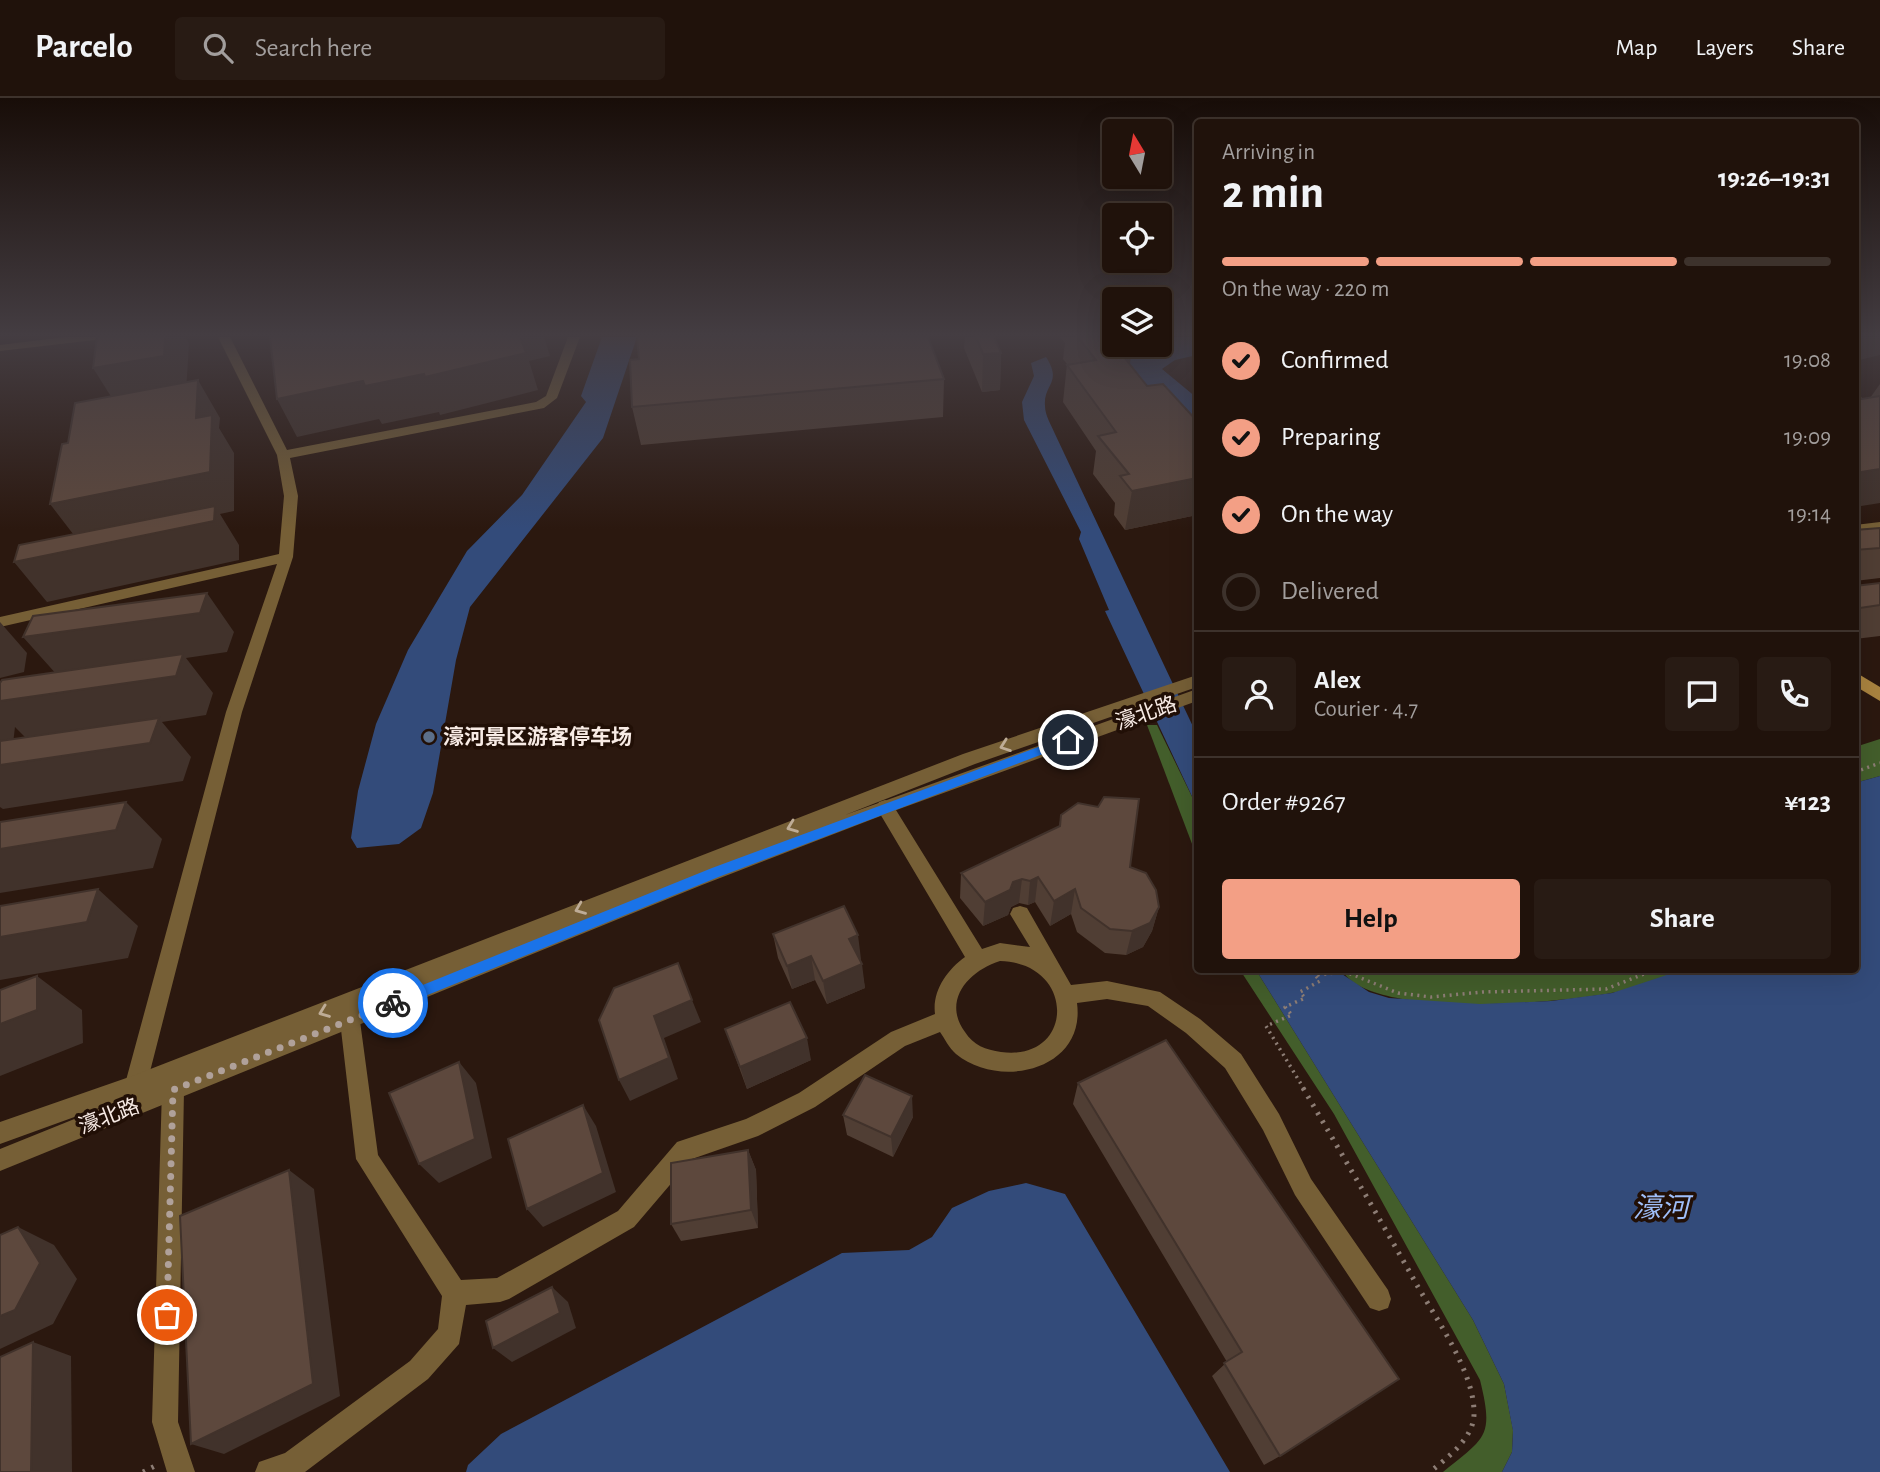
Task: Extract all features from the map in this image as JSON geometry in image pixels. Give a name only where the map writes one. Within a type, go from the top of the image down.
[{"type":"main road","points":[[1859,681],[1880,695]]},
{"type":"street","points":[[130,1108],[234,712],[286,557],[291,496],[283,455],[256,401]]},
{"type":"street","points":[[283,455],[540,405],[546,401]]},
{"type":"street","points":[[1860,401],[1880,413]]},
{"type":"street","points":[[1859,529],[1880,526]]},
{"type":"street","points":[[1859,539],[1880,536]]},
{"type":"street","points":[[0,622],[286,557]]},
{"type":"street","name":"濠北路","points":[[0,1133],[135,1085],[969,759],[1190,690]]},
{"type":"street","name":"濠北路","points":[[0,1160],[1143,705]]},
{"type":"street","points":[[886,807],[977,959]]},
{"type":"street","points":[[1020,915],[1060,986],[1068,1014],[1063,1033],[1051,1049],[1033,1060],[1012,1065],[989,1063],[970,1053],[954,1038],[945,1020],[944,1002],[950,984],[961,969],[977,959],[999,953],[1021,954],[1040,961],[1060,986],[1108,990],[1153,998],[1193,1026],[1233,1061],[1270,1122],[1303,1186],[1379,1299]]},
{"type":"street","points":[[269,1472],[293,1464],[419,1370],[450,1335],[455,1293],[367,1159],[350,1020]]},
{"type":"street","points":[[455,1293],[500,1290],[626,1219],[685,1150],[750,1128],[796,1105],[898,1039],[945,1020]]},
{"type":"street","points":[[173,1090],[165,1422],[181,1472]]},
{"type":"path","points":[[1859,771],[1880,763]]},
{"type":"path","points":[[1336,973],[1315,975],[1320,981],[1300,992],[1305,998],[1285,1007],[1292,1015],[1266,1026],[1332,1132],[1443,1332],[1472,1394],[1474,1417],[1467,1435],[1430,1472]]},
{"type":"path","points":[[1348,973],[1398,993],[1431,996],[1606,989],[1646,973]]},
{"type":"green space","points":[[1147,725],[1157,725],[1194,801],[1194,849]]},
{"type":"green space","points":[[1880,739],[1880,776],[1859,782],[1859,746]]},
{"type":"green space","points":[[1242,973],[1258,973],[1473,1320],[1504,1384],[1513,1430],[1512,1452],[1502,1472],[1443,1472],[1469,1451],[1483,1434],[1486,1414],[1480,1380],[1334,1114]]},
{"type":"green space","points":[[1345,973],[1675,973],[1648,984],[1611,993],[1510,1003],[1425,1002],[1388,996],[1359,986]]},
{"type":"water","points":[[615,401],[603,438],[470,607],[456,660],[433,793],[421,828],[399,844],[357,848],[351,838],[358,791],[376,724],[408,650],[467,551],[522,495],[586,402]]},
{"type":"water","points":[[1045,401],[1048,420],[1194,729],[1194,801],[1105,611],[1109,610],[1079,539],[1081,532],[1024,420],[1022,402]]},
{"type":"water","points":[[1163,401],[1194,401],[1194,434]]},
{"type":"water","name":"濠河","points":[[1880,776],[1880,1472],[1502,1472],[1512,1452],[1513,1431],[1504,1384],[1473,1320],[1258,973],[1340,973],[1369,992],[1389,998],[1480,1004],[1551,1001],[1612,993],[1673,973],[1859,973],[1859,782]]},
{"type":"water","points":[[1026,1183],[1065,1194],[1230,1472],[466,1472],[468,1465],[501,1434],[842,1253],[909,1250],[932,1237],[952,1208],[989,1191]]},
{"type":"building","points":[[197,401],[196,418],[212,415],[210,472],[50,504],[62,444],[68,443],[75,403]]},
{"type":"building","points":[[632,401],[698,401],[632,407]]},
{"type":"building","points":[[1093,401],[1179,401],[1194,418],[1194,479],[1132,491],[1120,476],[1129,474],[1098,436],[1116,432]]},
{"type":"building","points":[[1859,401],[1880,401],[1880,469],[1859,472]]},
{"type":"building","points":[[215,506],[214,521],[14,562],[19,545]]},
{"type":"building","points":[[1880,528],[1880,548],[1859,550],[1859,530]]},
{"type":"building","points":[[1880,583],[1880,605],[1859,607],[1859,586]]},
{"type":"building","points":[[207,593],[200,613],[23,637],[33,616]]},
{"type":"building","points":[[183,654],[176,676],[0,701],[2,680]]},
{"type":"building","points":[[159,718],[150,743],[0,765],[0,741]]},
{"type":"building","points":[[1104,797],[1139,799],[1130,867],[1146,873],[1156,890],[1159,907],[1150,923],[1132,931],[1110,929],[1081,908],[1075,889],[1054,901],[1038,877],[1030,881],[1022,879],[1013,882],[1010,890],[985,902],[961,873],[1060,826],[1061,815],[1078,803],[1098,807]]},
{"type":"building","points":[[126,802],[116,830],[0,849],[0,822]]},
{"type":"building","points":[[98,889],[87,922],[0,937],[0,906]]},
{"type":"building","points":[[844,906],[858,935],[849,939],[862,964],[823,981],[811,956],[787,966],[773,934]]},
{"type":"building","points":[[678,963],[692,1000],[654,1016],[669,1058],[619,1080],[599,1020],[614,988]]},
{"type":"building","points":[[37,976],[37,1010],[0,1024],[0,990]]},
{"type":"building","points":[[790,1002],[807,1038],[740,1067],[725,1029]]},
{"type":"building","points":[[1166,1040],[1399,1379],[1280,1456],[1224,1363],[1242,1352],[1078,1083]]},
{"type":"building","points":[[459,1062],[475,1139],[419,1164],[389,1093]]},
{"type":"building","points":[[865,1075],[912,1096],[891,1137],[843,1115]]},
{"type":"building","points":[[583,1105],[603,1173],[527,1209],[508,1139]]},
{"type":"building","points":[[748,1150],[751,1210],[671,1224],[671,1163]]},
{"type":"building","points":[[289,1170],[313,1384],[191,1444],[180,1216]]},
{"type":"building","points":[[18,1227],[40,1263],[15,1310],[0,1316],[0,1235]]},
{"type":"building","points":[[552,1287],[560,1313],[493,1348],[486,1321]]},
{"type":"building","points":[[33,1342],[31,1472],[0,1472],[0,1357]]},
{"type":"way so far","points":[[167,1315],[173,1090],[393,1003]]},
{"type":"place","name":"濠河景区游客停车场","points":[[429,737]]},
{"type":"route","points":[[393,1003],[717,872],[1068,740]]}]
